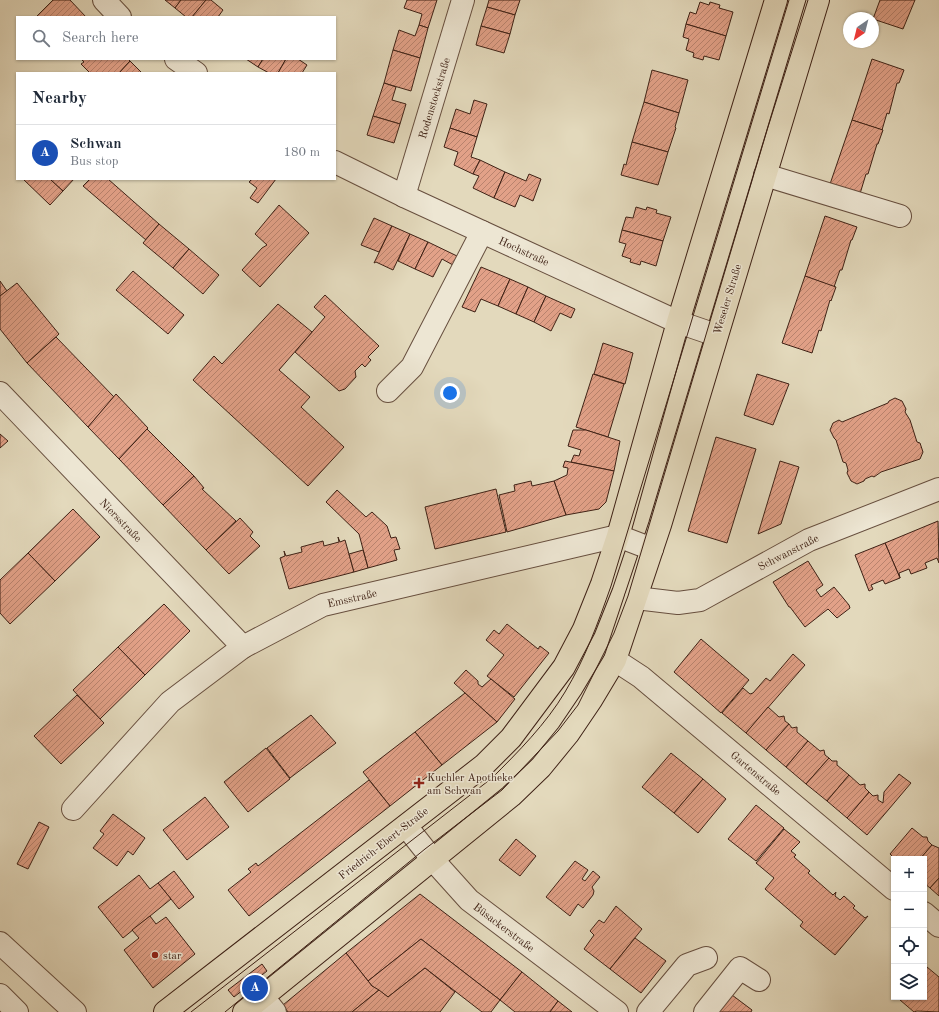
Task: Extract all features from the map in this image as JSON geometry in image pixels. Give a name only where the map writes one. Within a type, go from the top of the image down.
[{"type":"main road","points":[[618,536],[678,322],[776,0]]},
{"type":"main road","name":"Weseler Straße","points":[[636,598],[818,0]]},
{"type":"main road","name":"Friedrich-Ebert-Straße","points":[[165,1012],[484,765],[511,738],[537,706],[564,668],[584,629],[618,536]]},
{"type":"main road","points":[[244,1012],[269,1004],[433,860],[512,796],[541,767],[568,734],[592,700],[615,660],[636,598]]},
{"type":"street","points":[[104,0],[119,16]]},
{"type":"street","name":"Rodenstockstraße","points":[[404,196],[463,0]]},
{"type":"street","points":[[177,60],[195,72]]},
{"type":"street","name":"Hochstraße","points":[[336,162],[404,196],[678,322],[716,335]]},
{"type":"street","points":[[765,175],[900,216]]},
{"type":"street","points":[[388,391],[412,367],[482,232]]},
{"type":"street","name":"Niersstraße","points":[[0,393],[242,647]]},
{"type":"street","name":"Schwanstraße","points":[[636,598],[678,603],[700,600],[809,540],[939,489]]},
{"type":"street","points":[[618,536],[652,549]]},
{"type":"street","name":"Emsstraße","points":[[73,809],[170,702],[242,647],[323,605],[618,536]]},
{"type":"street","name":"Gartenstraße","points":[[615,660],[641,677],[891,886]]},
{"type":"street","name":"Büsackerstraße","points":[[406,826],[433,860],[469,900],[617,1012]]},
{"type":"street","points":[[927,916],[939,926]]},
{"type":"street","points":[[0,943],[75,1012]]},
{"type":"street","points":[[648,1012],[687,964],[706,958]]},
{"type":"street","points":[[705,1012],[740,968],[759,980]]},
{"type":"street","points":[[0,996],[17,1012]]},
{"type":"building","points":[[53,0],[70,0],[85,16],[37,16]]},
{"type":"building","points":[[165,0],[181,0],[175,8]]},
{"type":"building","points":[[181,0],[206,0],[193,16],[185,16],[175,8]]},
{"type":"building","points":[[206,0],[211,0],[223,10],[219,16],[193,16]]},
{"type":"building","points":[[407,0],[437,0],[428,28],[419,25],[422,14],[404,8]]},
{"type":"building","points":[[489,0],[520,0],[515,15],[487,7]]},
{"type":"building","points":[[880,0],[915,0],[903,29],[879,21],[879,12],[876,12]]},
{"type":"building","points":[[700,2],[709,5],[710,2],[720,5],[719,8],[733,12],[726,36],[686,24],[690,12],[696,14]]},
{"type":"building","points":[[487,7],[515,15],[510,34],[481,26]]},
{"type":"building","points":[[686,24],[726,36],[719,60],[704,56],[703,60],[693,57],[694,53],[686,50],[689,39],[683,37]]},
{"type":"building","points":[[419,25],[428,28],[420,58],[393,50],[399,30],[415,36]]},
{"type":"building","points":[[481,26],[510,34],[504,53],[476,45]]},
{"type":"building","points":[[393,50],[420,58],[411,91],[384,83]]},
{"type":"building","points":[[872,59],[904,70],[899,83],[897,83],[889,114],[887,113],[882,130],[852,120]]},
{"type":"building","points":[[82,60],[130,61],[120,72],[89,72],[81,64],[84,62]]},
{"type":"building","points":[[248,60],[262,60],[258,67]]},
{"type":"building","points":[[262,60],[285,60],[279,72],[267,72],[258,67]]},
{"type":"building","points":[[285,60],[300,60],[307,65],[303,72],[279,72]]},
{"type":"building","points":[[130,61],[141,72],[120,72]]},
{"type":"building","points":[[652,70],[688,80],[679,113],[644,102]]},
{"type":"building","points":[[384,83],[396,87],[392,100],[406,104],[400,124],[373,116]]},
{"type":"building","points":[[474,100],[487,104],[477,137],[450,128],[456,109],[470,114]]},
{"type":"building","points":[[644,102],[679,113],[668,152],[632,142]]},
{"type":"building","points":[[373,116],[400,124],[394,143],[367,135]]},
{"type":"building","points":[[852,120],[883,130],[859,197],[829,187]]},
{"type":"building","points":[[450,128],[477,137],[471,157],[480,160],[473,174],[454,165],[458,152],[444,147]]},
{"type":"building","points":[[632,142],[668,152],[658,185],[621,175],[624,164],[626,165]]},
{"type":"building","points":[[480,160],[505,172],[494,198],[473,188],[479,176],[473,174]]},
{"type":"building","points":[[505,172],[526,181],[529,174],[541,179],[533,201],[520,195],[515,207],[494,198]]},
{"type":"building","points":[[24,180],[51,180],[63,191],[50,205]]},
{"type":"building","points":[[51,180],[73,180],[63,191]]},
{"type":"building","points":[[89,180],[109,180],[159,224],[146,240],[83,186]]},
{"type":"building","points":[[251,180],[275,180],[258,203],[250,198],[257,188],[249,182]]},
{"type":"building","points":[[279,205],[309,233],[260,287],[242,270],[262,248],[267,245],[255,234]]},
{"type":"building","points":[[636,207],[646,210],[647,207],[657,210],[656,213],[671,217],[663,241],[622,230],[626,217],[633,218]]},
{"type":"building","points":[[825,216],[857,227],[851,240],[842,270],[840,270],[834,287],[805,276]]},
{"type":"building","points":[[374,218],[392,226],[379,252],[361,245]]},
{"type":"building","points":[[159,224],[189,249],[173,268],[143,243]]},
{"type":"building","points":[[392,226],[410,234],[393,270],[376,262],[374,263]]},
{"type":"building","points":[[622,230],[663,241],[656,266],[641,261],[640,265],[630,262],[631,259],[622,256],[626,244],[619,242]]},
{"type":"building","points":[[410,234],[428,242],[415,269],[398,261]]},
{"type":"building","points":[[428,242],[457,256],[453,265],[442,259],[433,277],[415,269]]},
{"type":"building","points":[[189,249],[219,275],[203,294],[173,268]]},
{"type":"building","points":[[481,267],[510,279],[498,306],[481,299],[475,312],[462,307]]},
{"type":"building","points":[[133,271],[184,315],[168,334],[116,290]]},
{"type":"building","points":[[805,276],[836,287],[831,301],[830,300],[821,331],[819,330],[812,353],[782,343]]},
{"type":"building","points":[[510,279],[528,287],[516,314],[498,306]]},
{"type":"building","points":[[0,281],[7,291],[0,296]]},
{"type":"building","points":[[17,283],[59,334],[27,363],[0,329],[0,296]]},
{"type":"building","points":[[528,287],[546,296],[534,322],[516,314]]},
{"type":"building","points":[[325,295],[379,346],[368,357],[371,360],[365,367],[362,364],[355,371],[356,377],[345,389],[339,391],[295,352],[325,317],[314,307]]},
{"type":"building","points":[[546,296],[575,309],[571,318],[560,313],[551,331],[534,322]]},
{"type":"building","points":[[278,304],[312,332],[279,370],[310,397],[301,407],[344,447],[308,486],[193,380],[214,356],[222,364]]},
{"type":"building","points":[[56,337],[114,397],[88,427],[27,363]]},
{"type":"building","points":[[603,343],[633,353],[625,384],[594,374]]},
{"type":"building","points":[[593,374],[624,384],[608,437],[576,427]]},
{"type":"building","points":[[757,374],[789,384],[773,425],[744,415]]},
{"type":"building","points":[[116,394],[148,428],[119,459],[88,427]]},
{"type":"building","points":[[895,398],[902,401],[917,442],[920,443],[923,452],[920,459],[881,472],[874,477],[872,476],[857,484],[851,481],[847,473],[848,470],[846,463],[843,462],[836,440],[830,430],[833,423],[839,420],[842,422],[888,403]]},
{"type":"building","points":[[147,429],[194,476],[163,505],[119,459]]},
{"type":"building","points":[[573,430],[586,430],[620,441],[614,471],[571,462],[574,455],[579,456],[581,450],[568,446]]},
{"type":"building","points":[[0,434],[8,441],[0,448]]},
{"type":"building","points":[[716,437],[756,449],[727,543],[688,531]]},
{"type":"building","points":[[565,461],[614,471],[606,502],[599,509],[566,515],[554,481],[567,475],[568,468],[563,467]]},
{"type":"building","points":[[780,461],[799,467],[781,524],[758,534]]},
{"type":"building","points":[[194,476],[204,488],[202,489],[236,521],[206,550],[163,505]]},
{"type":"building","points":[[531,481],[532,486],[554,481],[566,515],[507,532],[499,495],[515,491],[514,485]]},
{"type":"building","points":[[496,489],[506,532],[435,549],[425,507]]},
{"type":"building","points":[[337,490],[366,517],[372,512],[387,526],[391,538],[396,537],[400,549],[394,550],[397,560],[368,568],[359,534],[326,502]]},
{"type":"building","points":[[73,509],[100,537],[55,581],[28,553]]},
{"type":"building","points":[[240,518],[253,532],[250,536],[260,546],[229,574],[206,550]]},
{"type":"building","points":[[938,521],[939,563],[937,558],[925,563],[927,568],[911,574],[909,569],[899,573],[900,578],[885,543]]},
{"type":"building","points":[[338,537],[340,542],[345,540],[354,572],[289,589],[280,558],[285,556],[284,551],[286,556],[302,552],[301,547],[323,541],[324,546],[339,542]]},
{"type":"building","points":[[885,543],[900,578],[885,584],[883,580],[871,585],[873,589],[869,591],[855,555]]},
{"type":"building","points":[[363,550],[368,568],[354,572],[349,554]]},
{"type":"building","points":[[28,553],[55,581],[10,624],[0,613],[0,580]]},
{"type":"building","points":[[808,561],[823,585],[816,590],[821,597],[834,587],[850,608],[837,618],[828,609],[805,627],[789,607],[773,582]]},
{"type":"building","points":[[164,604],[190,631],[145,675],[118,647]]},
{"type":"building","points":[[507,624],[538,649],[540,646],[549,653],[514,697],[487,676],[504,655],[486,640],[494,630],[499,634]]},
{"type":"building","points":[[701,639],[749,680],[721,713],[674,672]]},
{"type":"building","points":[[118,647],[145,675],[100,719],[73,690]]},
{"type":"building","points":[[793,654],[805,665],[746,733],[722,713],[743,688],[750,694],[753,693],[766,678],[770,681]]},
{"type":"building","points":[[466,670],[482,687],[491,679],[515,699],[497,722],[454,683]]},
{"type":"building","points":[[465,693],[497,722],[442,765],[415,732]]},
{"type":"building","points":[[77,695],[104,723],[61,764],[34,736]]},
{"type":"building","points":[[768,707],[779,717],[784,716],[785,721],[789,724],[766,750],[746,733]]},
{"type":"building","points":[[311,715],[336,743],[290,778],[267,748]]},
{"type":"building","points":[[789,724],[792,728],[797,727],[797,732],[808,741],[786,767],[766,750]]},
{"type":"building","points":[[415,732],[442,765],[390,806],[363,772]]},
{"type":"building","points":[[808,741],[820,751],[824,750],[825,755],[829,758],[806,784],[786,767]]},
{"type":"building","points":[[266,748],[290,779],[248,812],[224,782]]},
{"type":"building","points":[[671,753],[703,779],[674,813],[642,787]]},
{"type":"building","points":[[829,758],[832,761],[837,761],[837,765],[849,775],[827,801],[806,784]]},
{"type":"building","points":[[899,774],[911,783],[867,835],[847,818],[869,792],[873,796],[878,795],[878,800],[883,803],[884,792]]},
{"type":"building","points":[[849,775],[860,785],[865,784],[865,788],[869,792],[847,818],[827,801]]},
{"type":"building","points":[[703,779],[726,799],[698,833],[674,813]]},
{"type":"building","points":[[369,780],[390,806],[249,916],[228,890],[251,872],[248,869],[256,863],[258,866]]},
{"type":"building","points":[[205,797],[229,827],[187,860],[163,830]]},
{"type":"building","points":[[756,805],[784,828],[756,861],[728,839]]},
{"type":"building","points":[[113,814],[145,838],[133,855],[128,851],[117,866],[93,848],[104,834],[100,831]]},
{"type":"building","points":[[39,822],[49,827],[28,869],[17,864]]},
{"type":"building","points":[[912,828],[923,837],[927,837],[928,841],[932,845],[923,856],[892,856],[890,854]]},
{"type":"building","points":[[784,829],[800,842],[791,851],[796,855],[794,857],[810,871],[808,873],[833,895],[836,892],[835,896],[840,900],[844,896],[855,906],[853,908],[865,918],[868,916],[835,955],[800,926],[803,922],[765,889],[774,878],[756,863]]},
{"type":"building","points":[[516,839],[536,856],[520,876],[499,860]]},
{"type":"building","points":[[932,845],[939,848],[939,878],[930,888],[927,886],[927,856],[923,856]]},
{"type":"building","points":[[575,861],[588,870],[582,879],[585,881],[593,871],[600,877],[592,887],[594,891],[593,895],[583,908],[578,904],[570,916],[546,897]]},
{"type":"building","points":[[174,871],[194,897],[179,909],[158,883]]},
{"type":"building","points":[[139,875],[150,889],[158,883],[171,899],[123,938],[98,907]]},
{"type":"building","points":[[939,878],[939,896],[930,888]]},
{"type":"building","points":[[420,894],[522,972],[500,1000],[421,939],[368,981],[346,953]]},
{"type":"building","points":[[616,906],[642,929],[610,969],[584,949],[594,935],[590,931],[599,920],[604,923]]},
{"type":"building","points":[[150,916],[156,924],[166,917],[195,954],[153,988],[124,950],[139,938],[132,930]]},
{"type":"building","points":[[635,938],[666,961],[641,993],[610,969]]},
{"type":"building","points":[[421,939],[500,1000],[491,1012],[482,1012],[425,968],[388,997],[372,986],[368,981]]},
{"type":"building","points":[[346,953],[372,986],[379,990],[352,1012],[288,1012],[283,1005]]},
{"type":"building","points":[[262,964],[267,971],[234,997],[228,990]]},
{"type":"building","points":[[927,967],[939,977],[939,1012],[914,1012],[900,1000],[927,1000]]},
{"type":"building","points":[[425,968],[455,992],[440,1012],[352,1012],[379,990],[388,997]]},
{"type":"building","points":[[522,972],[558,1001],[550,1012],[515,1012],[500,1000]]},
{"type":"building","points":[[728,992],[752,1010],[751,1012],[713,1012]]},
{"type":"building","points":[[558,1001],[572,1012],[550,1012]]},
{"type":"tram line","points":[[191,1012],[492,778],[522,748],[549,715],[565,692],[585,654],[611,586],[789,0]]},
{"type":"tram line","points":[[225,1012],[425,849],[502,790],[558,731],[578,705],[614,633],[628,596],[768,127],[808,0]]},
{"type":"place","name":"Kuchler Apotheke am Schwan","points":[[419,783]]},
{"type":"place","name":"star","points":[[155,955]]},
{"type":"place","name":"Schwan","points":[[255,988]]}]
